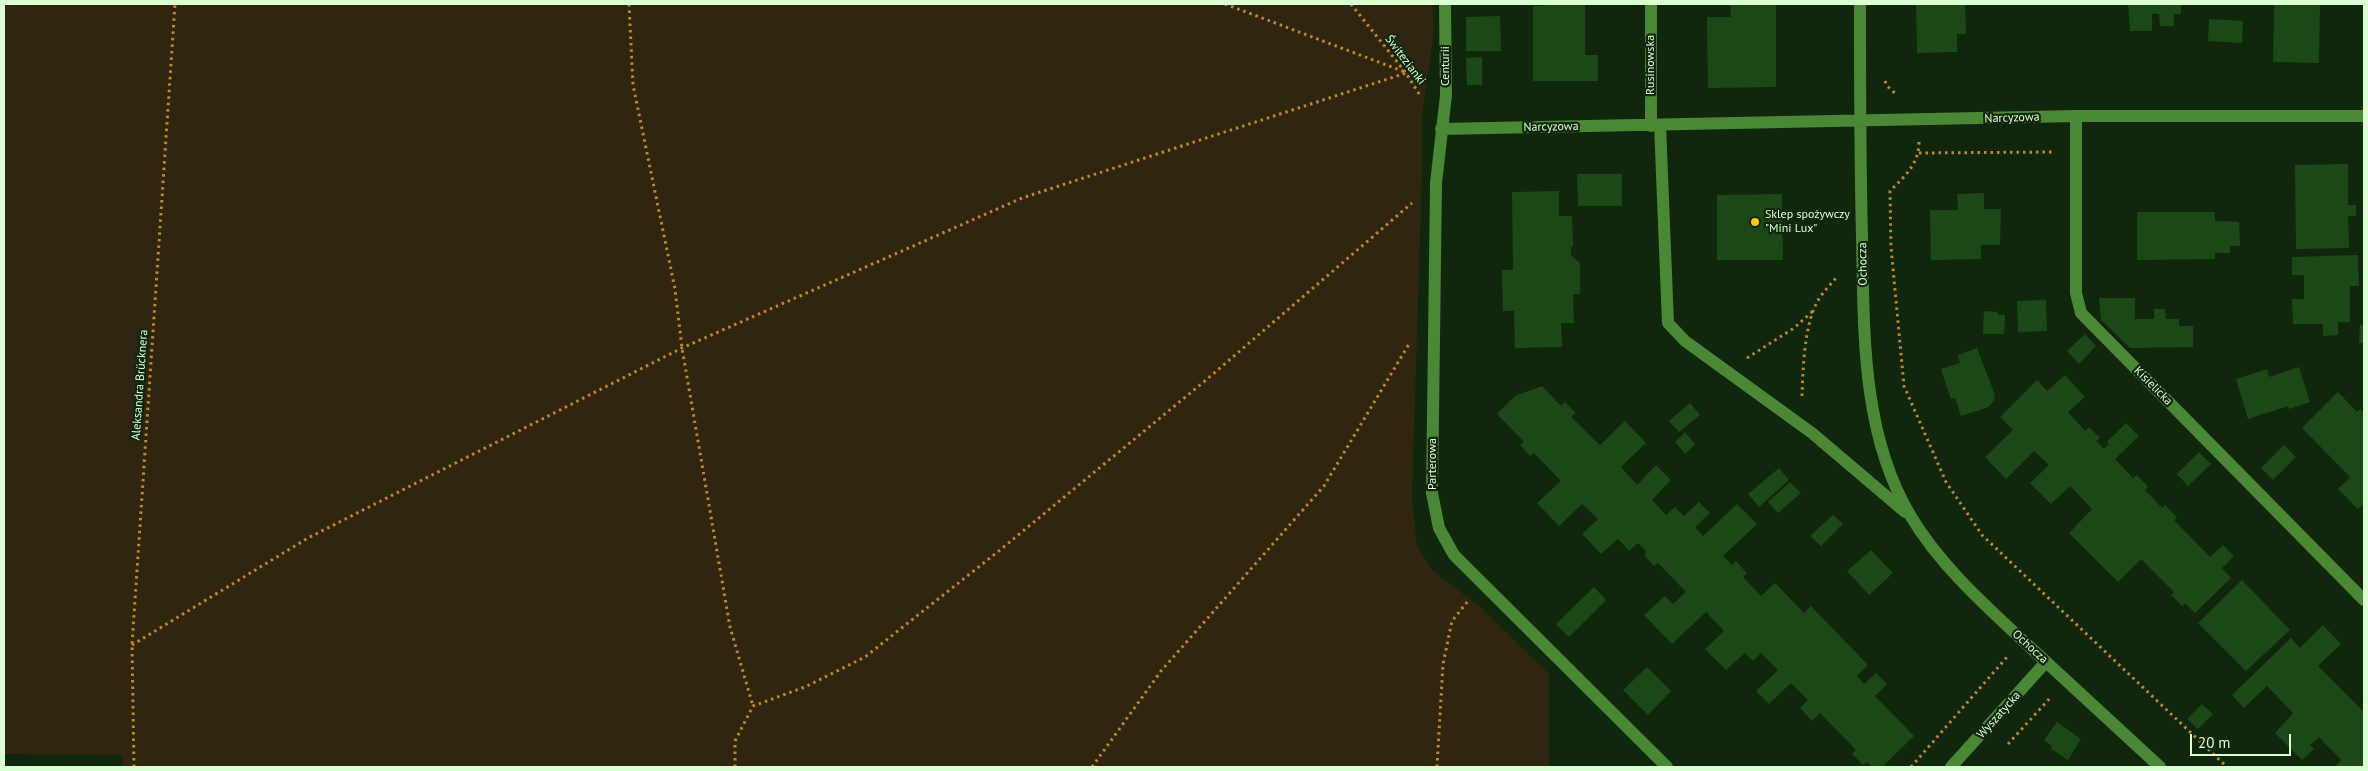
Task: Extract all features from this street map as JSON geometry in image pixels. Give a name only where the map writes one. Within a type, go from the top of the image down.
[{"type":"street","name":"Centurii","points":[[1441,129],[1446,95],[1445,4]]},
{"type":"street","name":"Rusinowska","points":[[1651,4],[1656,125]]},
{"type":"street","name":"Ochocza","points":[[1860,4],[1859,122],[1865,352],[1871,402],[1895,486],[1910,517],[1939,555],[1987,608],[2160,767]]},
{"type":"street","name":"Narcyzowa","points":[[1441,129],[1859,122],[2076,116],[2364,116]]},
{"type":"street","name":"Kisielicka","points":[[2076,116],[2076,293],[2081,313],[2364,600]]},
{"type":"street","name":"Ochocza","points":[[1656,125],[1668,323],[1685,341],[1812,433],[1910,517]]},
{"type":"street","name":"Parterowa","points":[[1441,129],[1436,184],[1432,493],[1439,528],[1454,555],[1667,767]]},
{"type":"street","name":"Wyszatycka","points":[[1951,767],[2046,662]]},
{"type":"path","name":"Aleksandra Brücknera","points":[[134,767],[132,645],[174,4]]},
{"type":"path","points":[[629,4],[633,84],[675,289],[682,348],[730,628],[753,706]]},
{"type":"path","points":[[1225,4],[1406,73]]},
{"type":"path","name":"Świtezianki","points":[[1350,4],[1406,73],[1441,129]]},
{"type":"path","points":[[132,645],[308,538],[682,348],[1022,198],[1406,73]]},
{"type":"path","points":[[1918,120],[1919,153],[1914,167],[1890,191],[1891,248],[1897,331],[1904,386],[1946,482],[1982,535],[2227,767]]},
{"type":"path","points":[[1919,153],[2076,152]]},
{"type":"path","points":[[735,767],[735,741],[753,706],[805,687],[865,657],[1000,550],[1206,380],[1436,184]]},
{"type":"path","points":[[1726,372],[1794,328],[1813,310],[1823,292],[1838,275]]},
{"type":"path","points":[[1812,433],[1802,399],[1803,369],[1813,310]]},
{"type":"path","points":[[1092,767],[1161,671],[1324,486],[1409,343]]},
{"type":"path","points":[[1437,767],[1443,664],[1452,621],[1482,583]]},
{"type":"path","points":[[1911,767],[2022,640]]},
{"type":"path","points":[[2006,746],[2066,680]]},
{"type":"shaded area","points":[[4,4],[1432,4],[1434,32],[1422,116],[1412,498],[1417,545],[1432,570],[1482,608],[1549,674],[1549,767],[122,767],[122,755],[4,754]]},
{"type":"building","points":[[1544,4],[1585,4],[1585,55],[1598,55],[1598,81],[1533,81],[1533,6],[1544,6]]},
{"type":"building","points":[[1730,4],[1776,4],[1776,87],[1708,88],[1707,17],[1731,17]]},
{"type":"building","points":[[1916,4],[1965,4],[1966,34],[1957,34],[1957,52],[1917,53]]},
{"type":"building","points":[[2128,4],[2181,4],[2181,14],[2174,14],[2174,26],[2160,26],[2159,14],[2152,14],[2152,31],[2130,31]]},
{"type":"building","points":[[2274,4],[2320,4],[2319,63],[2273,62]]},
{"type":"building","points":[[1500,16],[1501,51],[1466,51],[1466,17]]},
{"type":"building","points":[[2209,19],[2243,21],[2242,43],[2208,41]]},
{"type":"building","points":[[1482,57],[1482,85],[1467,85],[1466,58]]},
{"type":"building","points":[[2348,164],[2348,205],[2356,205],[2356,216],[2348,216],[2349,248],[2296,249],[2295,165]]},
{"type":"building","points":[[1577,174],[1622,174],[1622,206],[1578,206]]},
{"type":"building","points":[[1559,191],[1559,216],[1572,216],[1573,247],[1571,247],[1571,255],[1580,263],[1580,294],[1573,294],[1574,323],[1561,323],[1562,347],[1515,348],[1514,311],[1503,311],[1502,270],[1513,270],[1512,192]]},
{"type":"building","points":[[1984,193],[1984,209],[2001,209],[2000,245],[1981,245],[1981,259],[1931,260],[1930,210],[1958,210],[1957,194]]},
{"type":"building","points":[[1782,194],[1783,260],[1717,260],[1717,195]]},
{"type":"building","points":[[2137,212],[2215,212],[2215,221],[2239,222],[2240,246],[2230,246],[2230,253],[2215,253],[2215,259],[2137,260]]},
{"type":"building","points":[[2358,255],[2359,286],[2350,286],[2350,322],[2338,322],[2338,335],[2323,336],[2323,324],[2293,324],[2292,299],[2304,299],[2304,275],[2292,275],[2292,257]]},
{"type":"building","points":[[2099,298],[2135,298],[2135,319],[2154,319],[2154,309],[2165,309],[2166,319],[2179,319],[2179,326],[2193,326],[2193,347],[2130,348],[2101,320]]},
{"type":"building","points":[[2046,300],[2047,331],[2018,332],[2017,301]]},
{"type":"building","points":[[1984,311],[1998,312],[1998,315],[2005,315],[2004,334],[1983,334]]},
{"type":"building","points":[[2360,325],[2364,325],[2364,343],[2359,343]]},
{"type":"building","points":[[2085,334],[2096,346],[2079,364],[2067,351]]},
{"type":"building","points":[[1977,348],[1995,395],[1994,400],[1989,407],[1961,416],[1955,398],[1951,399],[1941,369],[1960,363],[1958,355]]},
{"type":"building","points":[[2299,367],[2310,402],[2289,409],[2288,406],[2248,419],[2236,379],[2267,369],[2269,377]]},
{"type":"building","points":[[2065,375],[2085,397],[2068,412],[2085,431],[2089,427],[2100,438],[2096,441],[2104,449],[2109,444],[2107,442],[2126,423],[2139,436],[2115,459],[2133,478],[2137,475],[2148,487],[2145,490],[2162,508],[2165,505],[2177,517],[2174,520],[2210,557],[2223,545],[2234,556],[2222,568],[2231,578],[2195,613],[2185,603],[2182,606],[2171,595],[2174,592],[2141,559],[2118,582],[2069,533],[2092,509],[2070,486],[2051,504],[2030,483],[2049,465],[2034,451],[2006,479],[1985,457],[2013,430],[2000,417],[2037,380],[2047,391]]},
{"type":"building","points":[[1542,386],[1561,406],[1565,402],[1576,413],[1571,417],[1600,445],[1625,421],[1646,443],[1621,467],[1637,485],[1656,465],[1671,480],[1652,500],[1666,515],[1675,507],[1684,516],[1699,502],[1710,513],[1695,527],[1703,536],[1737,504],[1757,524],[1723,556],[1732,565],[1736,561],[1747,573],[1743,577],[1761,596],[1775,583],[1804,613],[1811,606],[1868,665],[1857,676],[1864,684],[1876,673],[1887,684],[1875,696],[1914,736],[1882,767],[1872,767],[1867,762],[1863,765],[1852,754],[1856,750],[1820,713],[1812,721],[1800,708],[1808,700],[1791,683],[1769,704],[1756,691],[1778,670],[1761,653],[1753,661],[1745,653],[1726,670],[1705,649],[1724,631],[1706,612],[1672,644],[1644,615],[1665,596],[1673,604],[1686,592],[1658,563],[1654,566],[1644,555],[1647,552],[1638,543],[1629,551],[1618,539],[1601,554],[1582,534],[1598,519],[1582,504],[1559,526],[1537,503],[1561,481],[1534,453],[1530,456],[1520,445],[1524,442],[1497,414],[1515,396]]},
{"type":"building","points":[[2338,392],[2357,412],[2360,409],[2364,413],[2364,503],[2358,509],[2338,489],[2350,477],[2302,428]]},
{"type":"building","points":[[1690,403],[1700,415],[1679,432],[1669,421]]},
{"type":"building","points":[[1685,432],[1695,444],[1685,454],[1675,442]]},
{"type":"building","points":[[2284,445],[2296,457],[2273,480],[2261,468]]},
{"type":"building","points":[[2199,452],[2211,464],[2188,486],[2177,474]]},
{"type":"building","points":[[1779,468],[1789,480],[1759,507],[1748,494]]},
{"type":"building","points":[[1790,482],[1801,493],[1778,513],[1768,502]]},
{"type":"building","points":[[1833,515],[1843,524],[1821,546],[1810,536]]},
{"type":"building","points":[[1871,550],[1893,573],[1869,595],[1847,571]]},
{"type":"building","points":[[2242,580],[2290,630],[2246,671],[2198,623]]},
{"type":"building","points":[[1594,587],[1606,600],[1569,637],[1556,624]]},
{"type":"building","points":[[2323,625],[2341,644],[2318,666],[2364,712],[2364,767],[2334,767],[2341,760],[2319,737],[2310,745],[2314,749],[2302,760],[2275,733],[2293,713],[2267,686],[2244,708],[2232,695],[2291,638],[2300,648]]},
{"type":"building","points":[[1647,667],[1671,691],[1648,715],[1623,690]]},
{"type":"building","points":[[2202,704],[2213,714],[2198,729],[2187,719]]},
{"type":"building","points":[[2057,722],[2081,739],[2068,760],[2051,749],[2052,746],[2044,740]]},
{"type":"place","name":"Sklep spożywczy \"Mini Lux\"","points":[[1755,222]]}]
